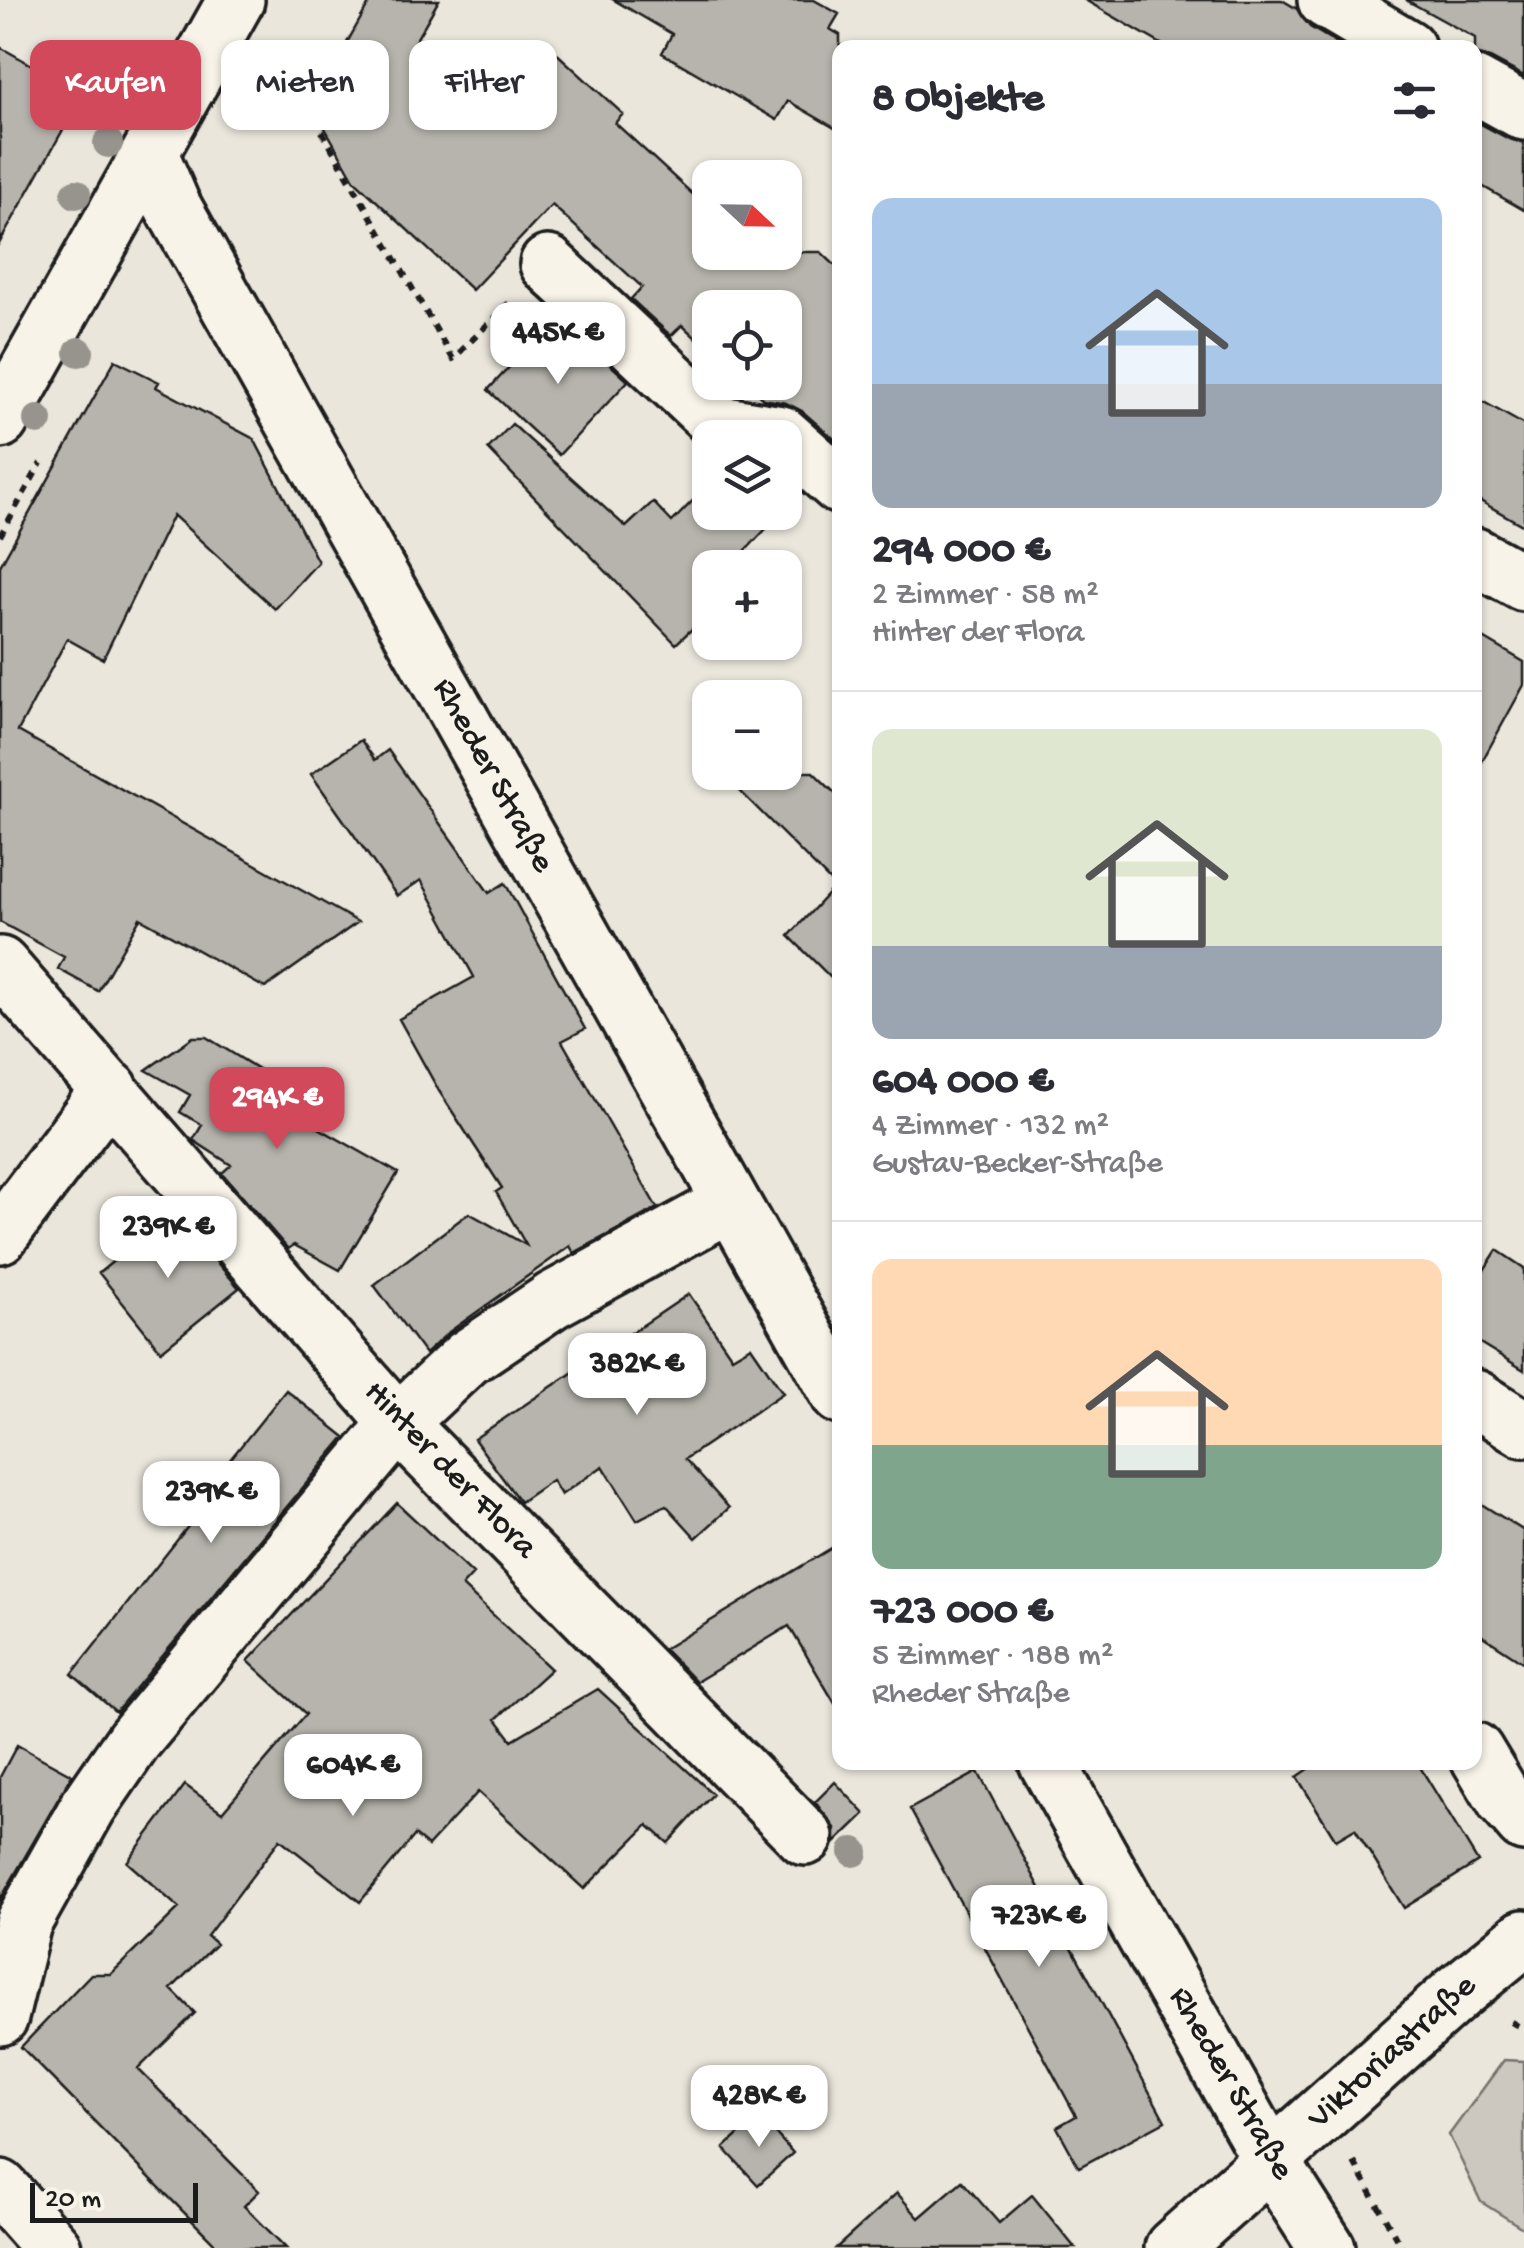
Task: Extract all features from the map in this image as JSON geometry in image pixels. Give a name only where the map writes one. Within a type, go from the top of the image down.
[{"type":"street","points":[[1326,0],[1393,40]]},
{"type":"street","points":[[0,420],[150,154],[251,17]]},
{"type":"street","points":[[1482,89],[1524,112]]},
{"type":"street","name":"Rheder Straße","points":[[150,154],[172,205],[832,1382]]},
{"type":"street","points":[[548,264],[719,424],[781,434],[832,479]]},
{"type":"street","points":[[1482,560],[1524,583]]},
{"type":"street","name":"Hinter der Flora","points":[[0,965],[398,1423],[805,1837]]},
{"type":"street","points":[[0,1235],[110,1089]]},
{"type":"street","points":[[0,2017],[24,1923],[88,1807],[146,1726],[398,1423],[467,1358],[553,1300],[731,1203]]},
{"type":"street","points":[[1482,1402],[1524,1429]]},
{"type":"street","points":[[1482,1762],[1524,1823]]},
{"type":"street","name":"Rheder Straße","points":[[1052,1770],[1272,2162],[1327,2248]]},
{"type":"street","name":"Viktoriastraße","points":[[1173,2248],[1457,1993],[1524,1938]]},
{"type":"street","points":[[0,2188],[53,2248]]},
{"type":"path","points":[[251,17],[453,358],[548,264]]},
{"type":"path","points":[[1326,2112],[1402,2248]]},
{"type":"shaded area","points":[[1504,2060],[1524,2061],[1524,2229],[1481,2202],[1449,2135]]},
{"type":"building","points":[[371,0],[439,0],[416,40],[409,40],[409,130],[557,130],[557,54],[623,114],[615,123],[692,194],[692,270],[802,270],[802,252],[821,252],[832,262],[832,437],[802,411],[769,400],[802,400],[802,290],[692,290],[692,334],[682,325],[671,336],[631,299],[642,287],[552,205],[472,290],[355,181],[326,130],[389,130],[389,40],[349,40]]},
{"type":"building","points":[[614,0],[814,0],[839,14],[830,29],[840,35],[840,40],[832,40],[832,126],[788,101],[777,120],[662,53],[672,34]]},
{"type":"building","points":[[1085,0],[1282,0],[1297,9],[1310,27],[1332,40],[1154,40]]},
{"type":"building","points":[[1406,0],[1524,0],[1524,76],[1482,56],[1482,40]]},
{"type":"building","points":[[0,47],[30,64],[30,130],[63,130],[0,242]]},
{"type":"building","points":[[1482,125],[1524,143],[1524,210],[1482,186]]},
{"type":"building","points":[[552,321],[585,350],[589,345],[628,381],[559,455],[488,390]]},
{"type":"building","points":[[115,360],[159,382],[156,387],[254,439],[318,562],[275,609],[173,515],[103,659],[67,639],[18,731],[358,922],[265,988],[140,918],[98,991],[58,969],[64,957],[0,922],[0,566]]},
{"type":"building","points":[[1482,401],[1524,425],[1524,526],[1482,502]]},
{"type":"building","points":[[512,424],[626,527],[653,502],[672,522],[692,501],[692,530],[765,530],[746,550],[692,550],[692,629],[676,644],[488,449]]},
{"type":"building","points":[[1482,637],[1524,662],[1524,685],[1482,761]]},
{"type":"building","points":[[361,740],[375,760],[388,750],[489,893],[505,883],[585,1029],[562,1041],[657,1208],[574,1253],[570,1246],[449,1332],[425,1354],[374,1285],[469,1213],[526,1245],[496,1192],[502,1188],[439,1091],[399,1019],[474,977],[421,880],[397,896],[311,774]]},
{"type":"building","points":[[802,772],[813,772],[832,790],[832,883],[739,790],[802,790]]},
{"type":"building","points":[[832,889],[832,979],[789,936]]},
{"type":"building","points":[[193,1037],[206,1037],[289,1088],[280,1106],[398,1173],[340,1270],[294,1245],[288,1249],[222,1173],[231,1165],[193,1140],[202,1125],[180,1112],[190,1095],[146,1070]]},
{"type":"building","points":[[173,1212],[239,1288],[161,1351],[99,1273]]},
{"type":"building","points":[[1497,1250],[1524,1268],[1524,1370],[1482,1344],[1482,1273]]},
{"type":"building","points":[[689,1294],[732,1357],[751,1346],[783,1393],[685,1459],[729,1508],[696,1538],[666,1505],[637,1520],[603,1466],[561,1495],[552,1480],[520,1502],[474,1439]]},
{"type":"building","points":[[286,1390],[345,1437],[116,1712],[72,1674],[215,1492],[208,1487]]},
{"type":"building","points":[[397,1503],[473,1574],[462,1586],[551,1669],[496,1719],[512,1740],[598,1689],[713,1794],[668,1843],[648,1825],[584,1889],[478,1792],[428,1846],[415,1835],[360,1902],[280,1839],[207,1936],[216,1944],[171,1989],[195,2013],[138,2069],[259,2191],[244,2206],[286,2248],[219,2248],[21,2047],[91,1974],[111,1974],[179,1908],[127,1862],[185,1785],[222,1812],[306,1714],[248,1661]]},
{"type":"building","points":[[1482,1504],[1524,1531],[1524,1663],[1482,1636]]},
{"type":"building","points":[[832,1548],[832,1699],[789,1626],[696,1682],[664,1649]]},
{"type":"building","points":[[17,1745],[72,1775],[0,1900],[0,1777]]},
{"type":"building","points":[[1307,1770],[1422,1770],[1478,1862],[1404,1908],[1355,1829],[1336,1840],[1297,1777]]},
{"type":"building","points":[[978,1772],[1165,2121],[1079,2167],[1057,2127],[1076,2116],[910,1809]]},
{"type":"building","points":[[835,1782],[865,1814],[835,1843],[835,1828],[815,1802]]},
{"type":"building","points":[[759,2115],[793,2153],[758,2185],[724,2148]]},
{"type":"building","points":[[962,2181],[999,2223],[1032,2195],[1075,2248],[836,2248],[897,2193],[919,2218]]}]
